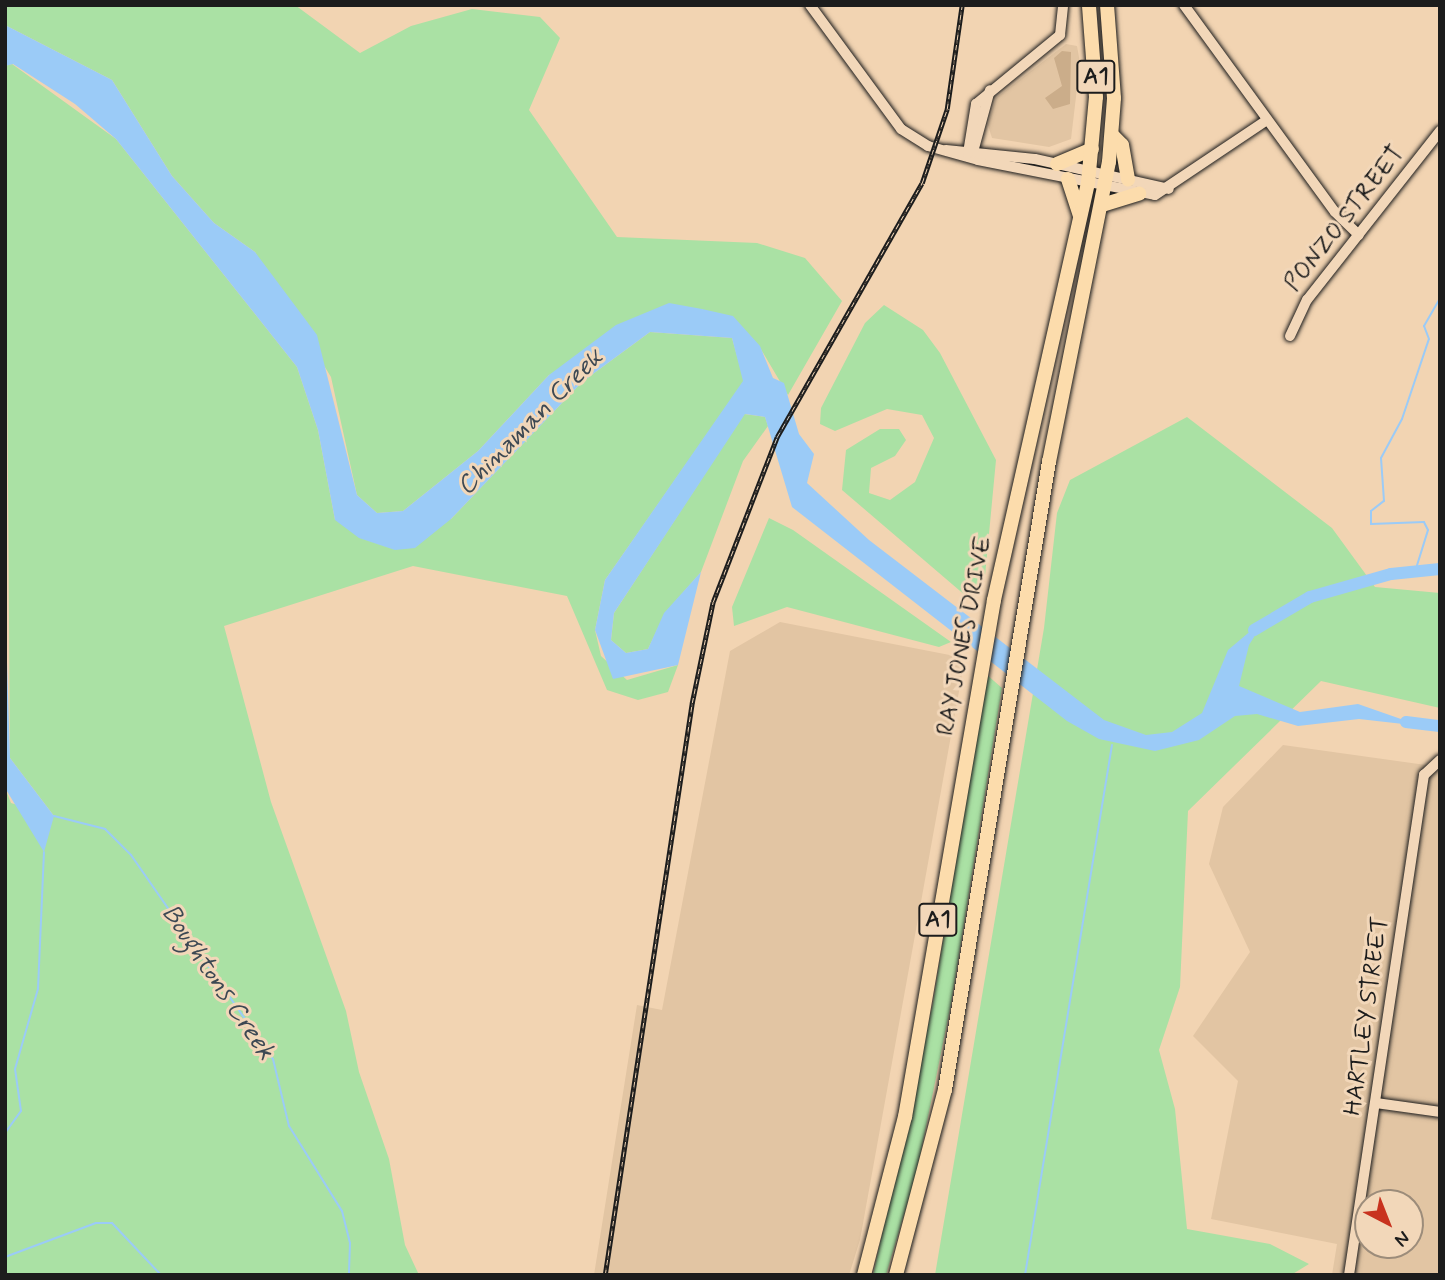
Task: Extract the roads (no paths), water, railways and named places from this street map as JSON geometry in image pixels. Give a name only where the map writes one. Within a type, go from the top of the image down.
[{"type":"highway","name":"RAY JONES DRIVE","points":[[864,1275],[892,1176],[993,600],[1088,177],[1096,76],[1089,5]]},
{"type":"highway","name":"A1","points":[[896,1275],[945,1090],[1009,691],[1102,205],[1112,135],[1107,5]]},
{"type":"highway","points":[[1112,135],[1122,145],[1128,179]]},
{"type":"highway","points":[[1058,163],[1092,149]]},
{"type":"highway","points":[[1068,179],[1080,215]]},
{"type":"highway","points":[[1102,205],[1139,194]]},
{"type":"highway","points":[[906,1275],[925,1171]]},
{"type":"highway","points":[[856,1275],[892,1176]]},
{"type":"street","points":[[810,5],[895,123],[942,150],[1068,179],[1128,179],[1169,190]]},
{"type":"street","points":[[970,158],[976,104],[990,89],[1060,35],[1063,5]]},
{"type":"street","points":[[1184,5],[1340,218],[1359,235]]},
{"type":"street","points":[[1106,180],[1139,194],[1169,190],[1267,120]]},
{"type":"street","name":"PONZO STREET","points":[[1290,336],[1298,313],[1440,131]]},
{"type":"street","points":[[942,150],[971,148],[1058,163],[1088,177]]},
{"type":"street","name":"HARTLEY STREET","points":[[1349,1275],[1430,765],[1440,760]]},
{"type":"street","points":[[1376,1103],[1440,1112]]},
{"type":"water","points":[[5,25],[112,80],[172,176],[214,223],[255,252],[317,335],[357,495],[377,513],[403,511],[478,451],[549,375],[616,325],[669,303],[702,309],[733,316],[760,346],[773,378],[784,383],[799,434],[814,454],[807,483],[869,540],[1104,720],[1146,735],[1172,732],[1202,713],[1228,650],[1266,618],[1249,645],[1239,686],[1300,712],[1358,704],[1421,726],[1359,719],[1298,726],[1257,714],[1235,716],[1199,740],[1155,751],[1099,739],[1067,721],[792,507],[765,417],[745,414],[614,613],[611,640],[626,653],[648,649],[664,613],[701,572],[678,665],[613,679],[595,630],[605,580],[743,381],[732,338],[650,332],[582,382],[451,519],[415,548],[395,550],[359,538],[335,520],[318,430],[297,367],[116,139],[75,104],[13,64],[5,66]]},
{"type":"water","points":[[5,598],[10,758],[54,816],[44,852],[5,788]]},
{"type":"waterway","points":[[1414,575],[1428,530],[1424,522],[1371,524],[1371,511],[1384,501],[1381,458],[1402,419],[1429,339],[1424,326],[1440,298]]},
{"type":"waterway","name":"Chinaman Creek","points":[[1254,630],[1310,597],[1391,574],[1440,569]]},
{"type":"waterway","points":[[1406,722],[1440,726]]},
{"type":"waterway","points":[[1025,1275],[1112,745]]},
{"type":"waterway","name":"Boughtons Creek","points":[[54,816],[105,829],[131,855],[273,1059],[289,1126],[342,1211],[350,1243],[349,1275]]},
{"type":"waterway","points":[[5,1133],[21,1111],[15,1069],[38,989],[44,852]]},
{"type":"waterway","points":[[5,1257],[96,1223],[112,1223],[161,1275]]},
{"type":"railway","points":[[605,1275],[692,703],[713,602],[777,437],[922,183],[947,109],[962,5]]}]
